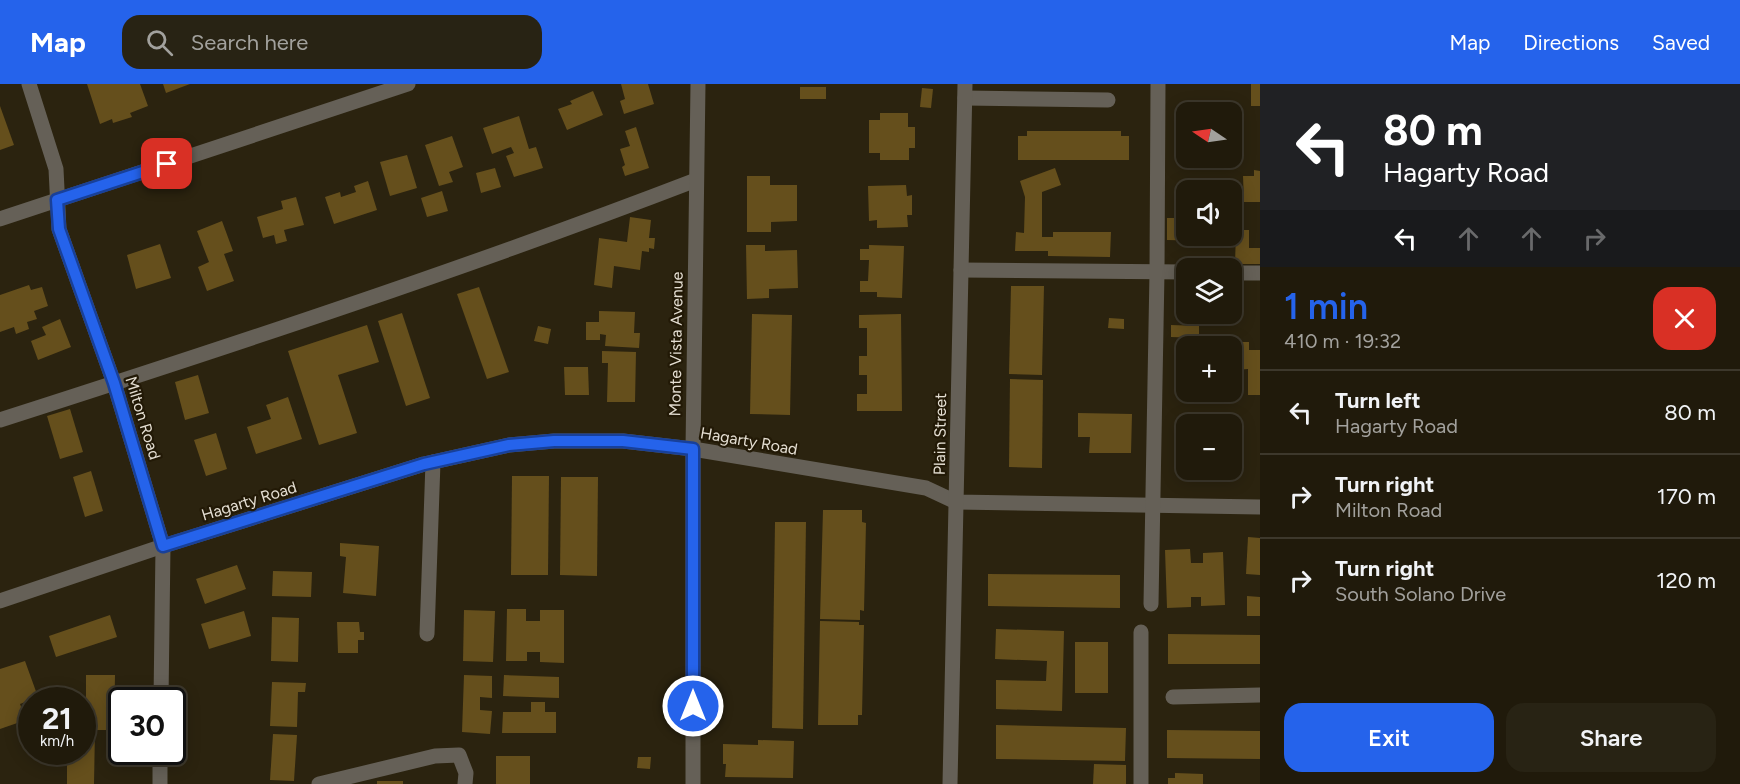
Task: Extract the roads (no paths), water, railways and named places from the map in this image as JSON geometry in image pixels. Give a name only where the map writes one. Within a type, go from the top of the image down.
[{"type":"street","name":"Milton Road","points":[[29,84],[56,169],[59,229],[114,383],[163,546],[161,687]]},
{"type":"street","points":[[0,219],[408,84]]},
{"type":"street","name":"Monte Vista Avenue","points":[[693,784],[693,449],[698,84]]},
{"type":"street","points":[[1151,604],[1158,84]]},
{"type":"street","points":[[965,91],[1108,100]]},
{"type":"street","name":"Plain Street","points":[[950,784],[965,91]]},
{"type":"street","points":[[0,420],[552,235],[696,180]]},
{"type":"street","points":[[961,270],[1176,272]]},
{"type":"street","points":[[1242,273],[1260,273]]},
{"type":"street","name":"Hagarty Road","points":[[0,601],[163,546],[433,462],[509,445],[554,441],[623,441],[693,449],[926,488],[956,502],[1260,507]]},
{"type":"street","points":[[427,634],[433,462]]},
{"type":"street","points":[[1141,784],[1142,633]]},
{"type":"street","points":[[1173,696],[1260,695]]},
{"type":"street","points":[[319,784],[435,756],[459,755],[465,778]]},
{"type":"street","points":[[160,765],[160,784]]}]
